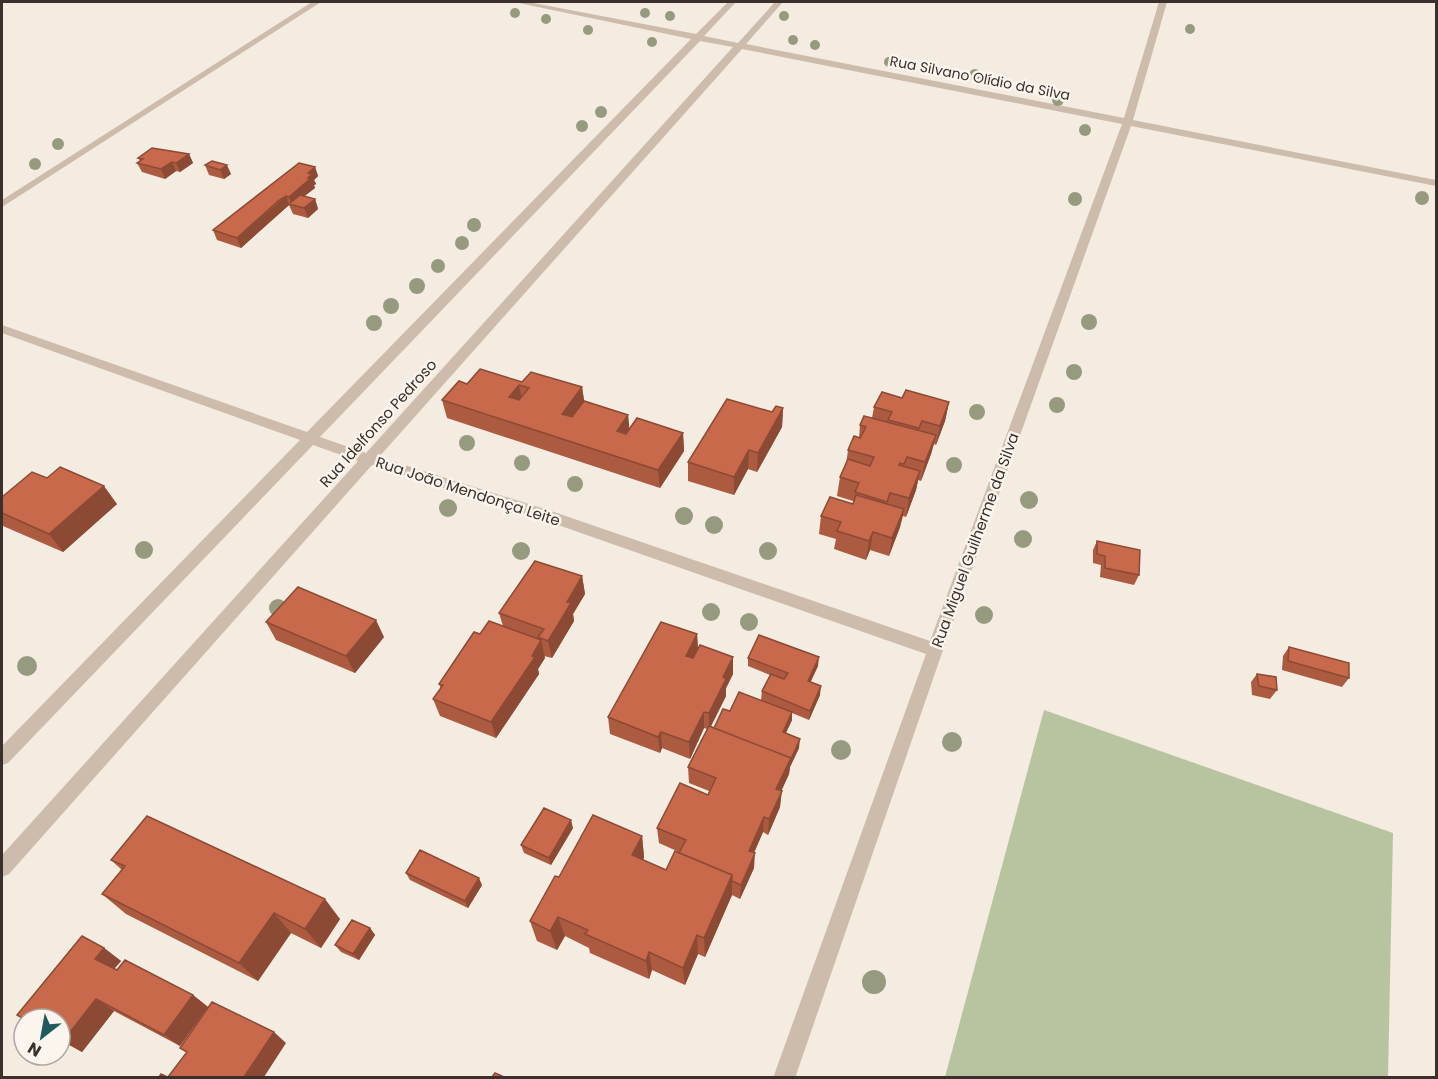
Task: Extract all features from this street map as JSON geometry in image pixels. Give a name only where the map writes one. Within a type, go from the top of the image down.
[{"type":"street","points":[[2,204],[317,2]]},
{"type":"street","name":"Rua Silvano Olídio da Silva","points":[[518,2],[1128,120],[1437,183]]},
{"type":"street","points":[[2,757],[732,2]]},
{"type":"street","name":"Rua Idelfonso Pedroso","points":[[2,867],[779,2]]},
{"type":"street","name":"Rua Miguel Guilherme da Silva","points":[[784,1077],[935,650],[1128,120],[1163,2]]},
{"type":"street","name":"Rua João Mendonça Leite","points":[[2,329],[368,459],[546,515],[935,650]]},
{"type":"green space","points":[[1044,710],[1393,833],[1388,1077],[945,1077]]},
{"type":"building","points":[[152,148],[189,154],[161,169],[137,163],[143,159],[138,158]]},
{"type":"building","points":[[212,161],[227,165],[220,170],[205,165]]},
{"type":"building","points":[[299,163],[315,167],[308,173],[312,174],[308,178],[311,178],[289,197],[286,196],[278,201],[237,238],[213,230]]},
{"type":"building","points":[[300,195],[315,199],[304,208],[289,204]]},
{"type":"building","points":[[480,369],[522,382],[531,372],[582,387],[562,414],[572,417],[584,401],[628,415],[617,431],[626,434],[637,418],[683,433],[658,470],[442,400],[459,381],[467,384]],"holes":[[[519,385],[529,388],[519,400],[509,397]]]},
{"type":"building","points":[[906,390],[949,402],[940,426],[922,421],[919,428],[888,420],[892,412],[874,407],[882,392],[902,398]]},
{"type":"building","points":[[727,399],[772,412],[776,406],[783,408],[758,453],[749,450],[734,477],[688,462]]},
{"type":"building","points":[[864,416],[936,435],[925,462],[907,457],[904,464],[899,465],[920,471],[909,498],[890,493],[887,502],[855,492],[859,483],[840,477],[848,459],[870,466],[874,457],[848,450],[854,436],[860,438],[866,427],[860,425]]},
{"type":"building","points":[[60,467],[104,486],[49,534],[2,513],[2,497],[32,472],[47,478]]},
{"type":"building","points":[[856,495],[904,509],[892,538],[873,532],[869,541],[837,531],[841,522],[821,516],[830,497],[853,504]]},
{"type":"building","points":[[1097,541],[1140,550],[1139,575],[1105,568],[1105,556],[1097,554]]},
{"type":"building","points":[[535,561],[582,576],[567,602],[571,603],[548,641],[538,637],[544,629],[499,613]]},
{"type":"building","points":[[298,587],[376,620],[346,656],[266,622]]},
{"type":"building","points":[[489,621],[541,640],[532,656],[535,657],[491,722],[433,699],[443,685],[439,684],[474,632],[480,634]]},
{"type":"building","points":[[661,622],[697,634],[686,656],[693,658],[700,645],[733,657],[723,677],[726,679],[709,713],[704,712],[689,742],[661,732],[658,737],[608,717]]},
{"type":"building","points":[[759,635],[819,657],[808,681],[821,686],[810,711],[762,691],[771,674],[784,679],[788,673],[748,658]]},
{"type":"building","points":[[1289,647],[1349,663],[1349,678],[1288,661]]},
{"type":"building","points":[[1257,674],[1276,677],[1277,690],[1259,686]]},
{"type":"building","points":[[739,692],[792,712],[783,732],[800,739],[791,759],[714,728],[723,709],[730,711]]},
{"type":"building","points":[[709,726],[791,758],[776,789],[782,791],[769,819],[764,817],[749,851],[755,853],[741,885],[732,881],[732,875],[679,853],[686,840],[657,828],[680,783],[708,795],[716,778],[688,767]]},
{"type":"building","points":[[544,808],[571,820],[549,858],[521,845]]},
{"type":"building","points":[[593,815],[642,836],[632,855],[666,870],[675,851],[732,875],[704,938],[697,935],[683,968],[649,952],[646,961],[585,934],[588,930],[558,917],[550,931],[530,921],[555,876],[559,877]]},
{"type":"building","points":[[147,816],[325,899],[305,929],[274,913],[239,963],[102,894],[125,866],[111,860]]},
{"type":"building","points":[[420,850],[479,878],[465,901],[406,873]]},
{"type":"building","points":[[352,920],[370,928],[353,954],[335,945]]},
{"type":"building","points":[[82,936],[104,948],[95,959],[117,970],[125,960],[193,995],[164,1035],[96,999],[72,1030],[72,1007],[24,1007]]},
{"type":"building","points":[[212,1002],[274,1032],[244,1077],[168,1077],[187,1052],[180,1048]]},
{"type":"building","points":[[495,1073],[504,1077],[492,1077]]}]
